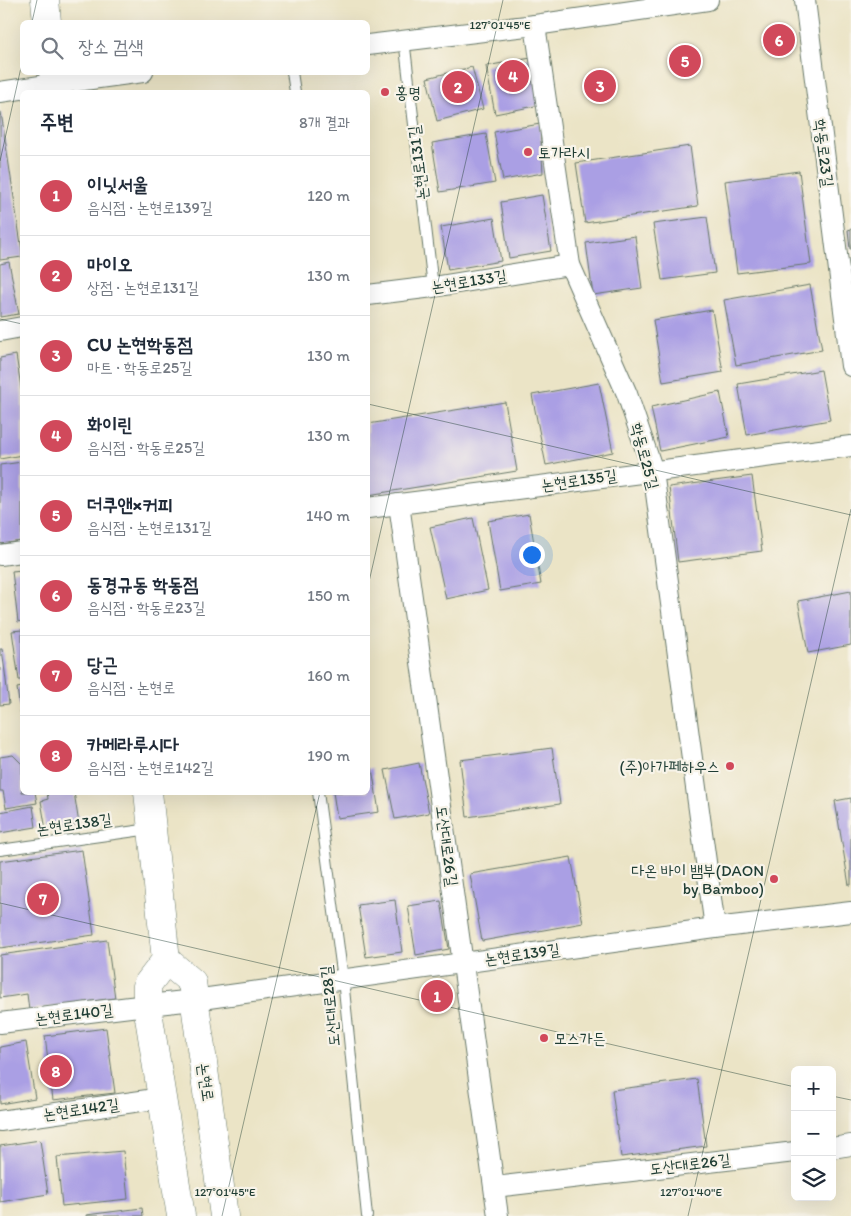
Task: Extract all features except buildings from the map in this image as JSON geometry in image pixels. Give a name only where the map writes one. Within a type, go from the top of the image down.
[{"type":"main road","points":[[45,0],[47,20]]},
{"type":"main road","points":[[148,795],[166,960],[147,985],[147,1004],[181,1216]]},
{"type":"main road","name":"논현로","points":[[166,960],[192,982],[224,1216]]},
{"type":"street","points":[[370,44],[535,25],[708,0]]},
{"type":"street","name":"학동로23길","points":[[805,0],[851,366]]},
{"type":"street","name":"학동로25길","points":[[535,25],[570,265],[627,394],[652,471],[715,928]]},
{"type":"street","points":[[0,92],[119,75]]},
{"type":"street","name":"논현로133길","points":[[370,295],[433,287],[570,265]]},
{"type":"street","points":[[0,331],[20,327]]},
{"type":"street","name":"논현로135길","points":[[370,508],[851,446]]},
{"type":"street","name":"도산대로26길","points":[[399,504],[498,1216]]},
{"type":"street","points":[[0,555],[20,552]]},
{"type":"street","name":"논현로139길","points":[[194,1000],[715,928],[851,912]]},
{"type":"street","name":"논현로140길","points":[[0,1023],[147,1004],[194,1000]]},
{"type":"street","name":"논현로142길","points":[[0,1121],[162,1098]]},
{"type":"street","points":[[836,1147],[851,1145]]},
{"type":"street","name":"도산대로26길","points":[[495,1187],[791,1152]]},
{"type":"lane","name":"논현로131길","points":[[404,40],[433,287]]},
{"type":"lane","points":[[292,75],[295,90]]},
{"type":"lane","name":"도산대로28길","points":[[318,795],[343,978],[367,1216]]},
{"type":"lane","name":"논현로138길","points":[[0,850],[152,829]]},
{"type":"place","name":"동경규동 학동점","points":[[779,40]]},
{"type":"place","name":"더쿠앤×커피","points":[[685,61]]},
{"type":"place","name":"화이린","points":[[513,76]]},
{"type":"place","name":"CU 논현학동점","points":[[600,86]]},
{"type":"place","name":"마이오","points":[[458,87]]},
{"type":"place","name":"홍명","points":[[385,92]]},
{"type":"place","name":"토가라시","points":[[528,152]]},
{"type":"place","name":"(주)아가페하우스","points":[[730,766]]},
{"type":"place","name":"다온 바이 뱀부(DAON by Bamboo)","points":[[774,879]]},
{"type":"place","name":"당근","points":[[43,899]]},
{"type":"place","name":"이닛서울","points":[[437,996]]},
{"type":"place","name":"모스가든","points":[[544,1038]]},
{"type":"place","name":"카메라루시다","points":[[56,1071]]}]
